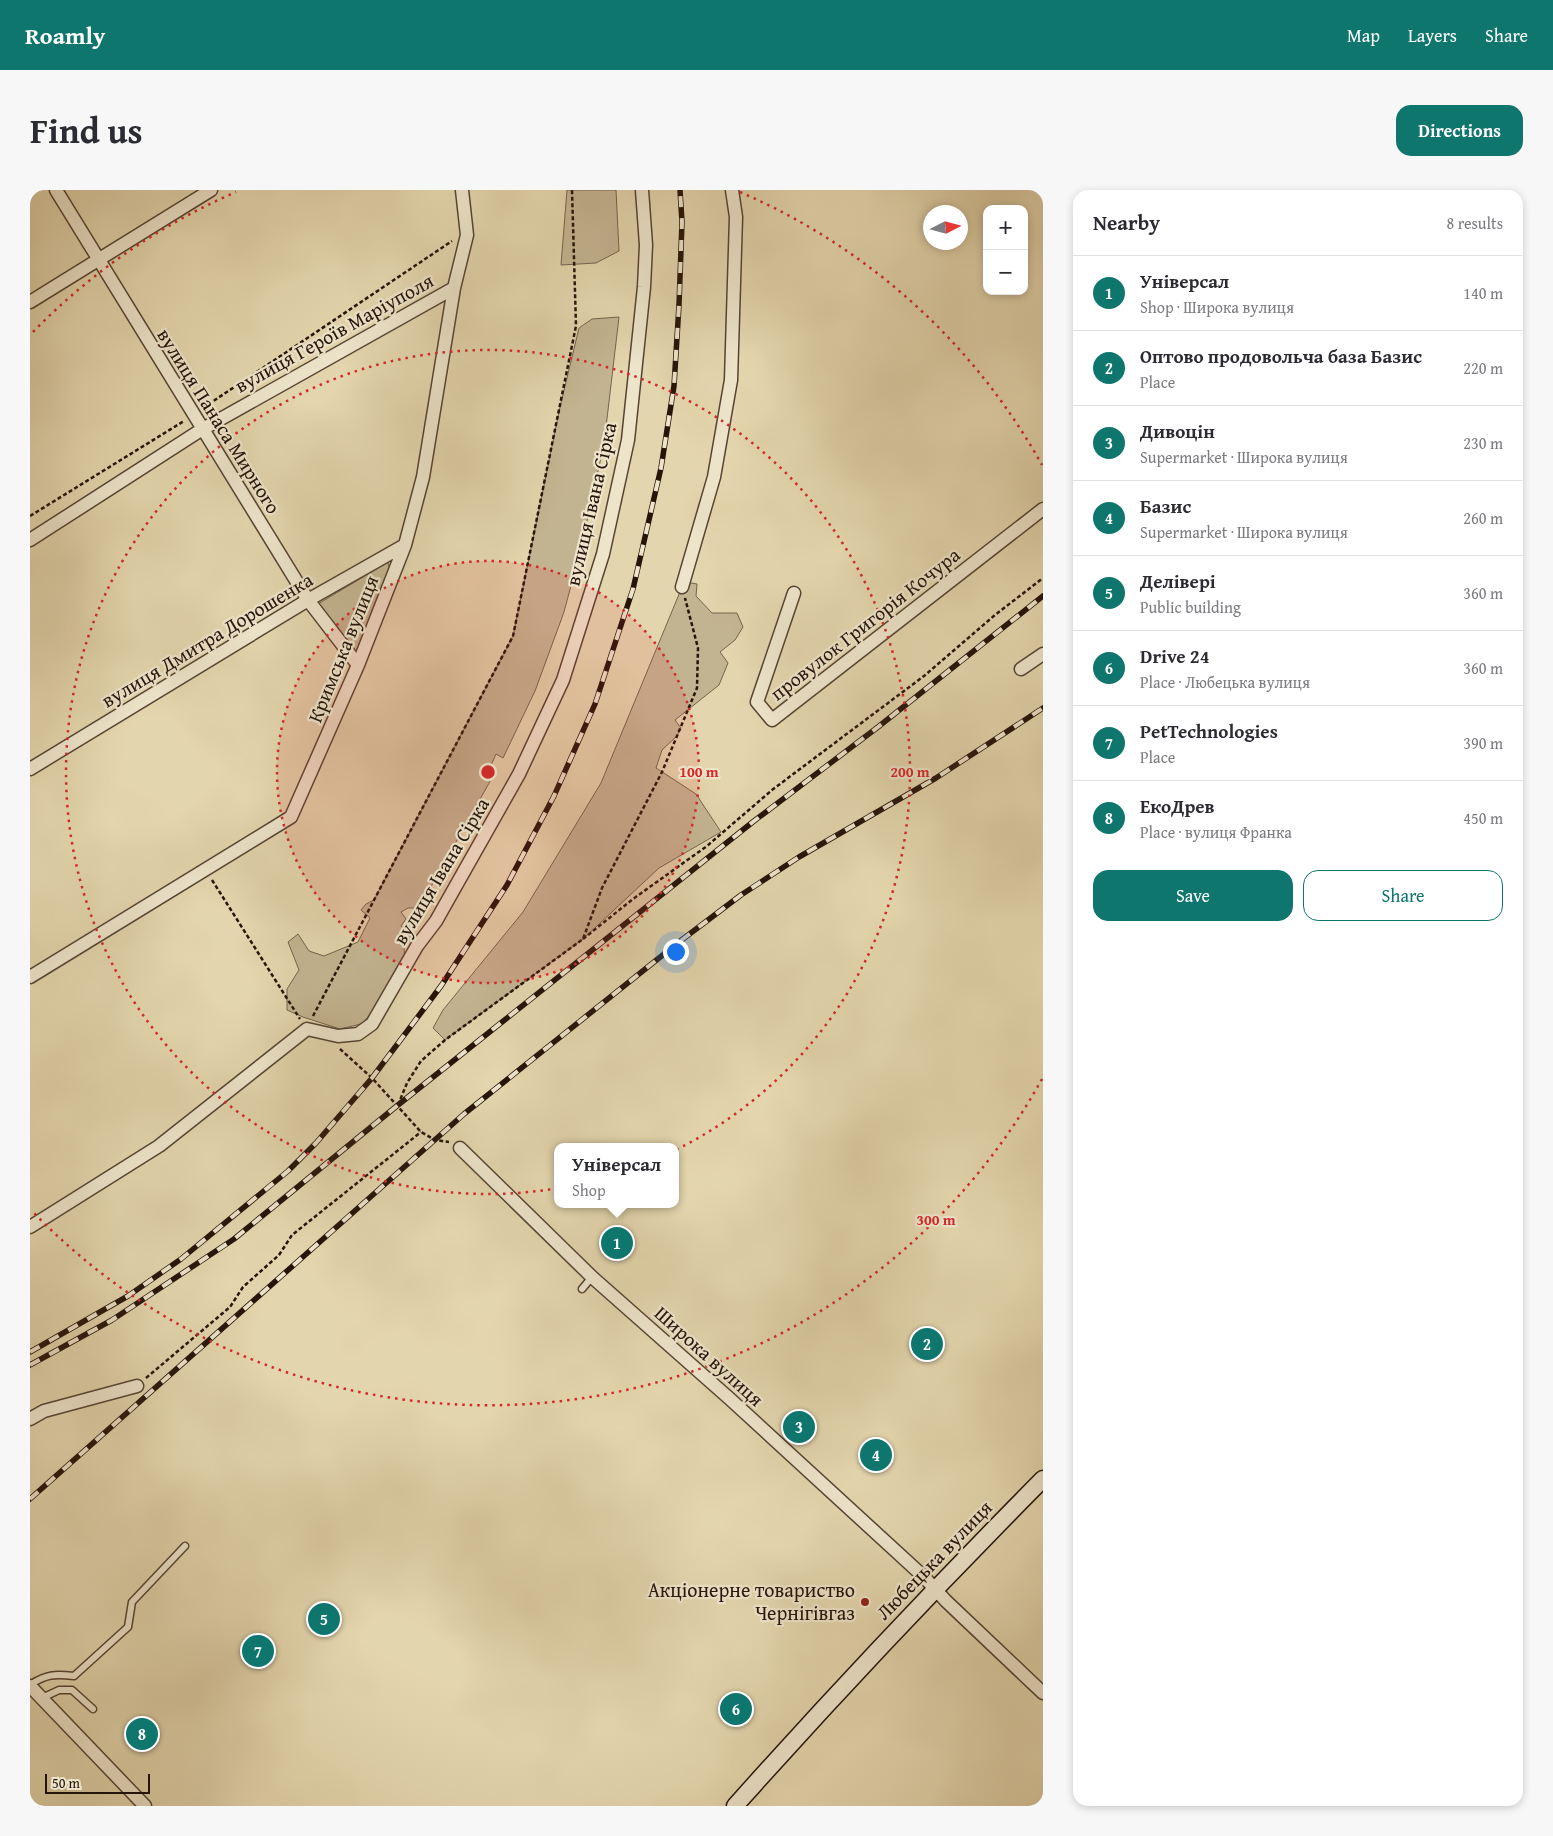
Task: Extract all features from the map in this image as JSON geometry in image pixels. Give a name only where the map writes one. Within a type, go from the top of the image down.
[{"type":"main road","name":"Любецька вулиця","points":[[735,1806],[821,1709],[934,1589],[1043,1479]]},
{"type":"street","name":"вулиця Панаса Мирного","points":[[56,190],[201,430],[308,600],[358,665]]},
{"type":"street","points":[[30,302],[211,190]]},
{"type":"street","name":"Кримська вулиця","points":[[30,977],[291,817],[358,665],[405,545],[423,477],[454,288],[466,232],[462,190]]},
{"type":"street","name":"вулиця Івана Сірка","points":[[307,1029],[338,1036],[358,1034],[372,1024],[417,946],[436,921],[519,774],[563,680],[603,554],[628,440],[644,287],[646,246],[642,190]]},
{"type":"street","points":[[682,587],[714,477],[731,380],[736,217],[732,190]]},
{"type":"street","name":"вулиця Героїв Маріуполя","points":[[30,540],[201,430],[454,288]]},
{"type":"street","name":"провулок Григорія Кочура","points":[[794,593],[757,702],[772,720],[1043,509]]},
{"type":"street","name":"вулиця Дмитра Дорошенка","points":[[30,769],[308,600],[405,545]]},
{"type":"street","points":[[1021,669],[1043,654]]},
{"type":"street","points":[[30,1227],[159,1146],[307,1029]]},
{"type":"street","name":"Широка вулиця","points":[[460,1148],[592,1277],[730,1399],[1043,1693]]},
{"type":"street","points":[[30,1419],[44,1411],[137,1386]]},
{"type":"street","points":[[30,1685],[145,1806]]},
{"type":"lane","points":[[582,1289],[592,1277]]},
{"type":"lane","points":[[30,1685],[42,1677],[57,1674],[74,1676],[128,1627],[132,1602],[185,1546]]},
{"type":"lane","points":[[42,1698],[59,1690],[72,1690],[93,1709]]},
{"type":"path","points":[[307,1029],[513,636],[576,326],[572,190]]},
{"type":"path","points":[[30,516],[193,415],[466,232]]},
{"type":"path","points":[[398,1105],[407,1083],[422,1061],[445,1040],[707,846],[772,790],[924,676],[995,615],[1043,578]]},
{"type":"path","points":[[582,940],[602,888],[662,772],[697,688],[698,648],[682,587]]},
{"type":"path","points":[[137,1386],[230,1306],[243,1287],[279,1255],[292,1235],[421,1132]]},
{"type":"shaded area","points":[[567,190],[616,190],[619,251],[596,263],[561,265]]},
{"type":"shaded area","points":[[619,317],[604,444],[581,548],[564,612],[535,691],[503,758],[496,754],[488,772],[493,776],[419,908],[408,908],[401,912],[406,919],[401,926],[412,934],[404,949],[405,961],[375,1010],[361,1024],[340,1029],[287,1010],[287,989],[299,970],[288,942],[298,934],[309,951],[324,956],[358,942],[370,918],[361,910],[366,904],[374,900],[513,636],[560,407],[579,328],[592,319]]},
{"type":"shaded area","points":[[388,562],[390,574],[357,654],[338,632],[308,610]]},
{"type":"shaded area","points":[[691,583],[697,584],[696,596],[712,613],[737,613],[743,627],[735,640],[720,652],[728,663],[719,685],[675,720],[681,728],[677,736],[662,750],[656,768],[696,794],[721,832],[659,868],[583,939],[445,1040],[433,1028],[443,1010],[523,912],[601,783],[682,587]]},
{"type":"railway","points":[[30,1352],[128,1296],[181,1259],[288,1171],[316,1143],[372,1078],[441,986],[507,885],[554,796],[595,704],[633,589],[661,468],[674,386],[682,222],[680,190]]},
{"type":"railway","points":[[30,1365],[112,1320],[234,1239],[398,1105],[754,821],[878,727],[1043,596]]},
{"type":"railway","points":[[30,1499],[464,1114],[679,942],[741,895],[799,857],[936,778],[1043,708]]},
{"type":"place","name":"Універсал","points":[[617,1243]]},
{"type":"place","name":"Оптово продовольча база Базис","points":[[927,1344]]},
{"type":"place","name":"Дивоцін","points":[[799,1427]]},
{"type":"place","name":"Базис","points":[[876,1455]]},
{"type":"place","name":"Акціонерне товариство Чернігівгаз","points":[[865,1602]]},
{"type":"place","name":"Делівері","points":[[324,1619]]},
{"type":"place","name":"PetTechnologies","points":[[258,1651]]},
{"type":"place","name":"Drive 24","points":[[736,1709]]},
{"type":"place","name":"ЕкоДрев","points":[[142,1734]]}]
